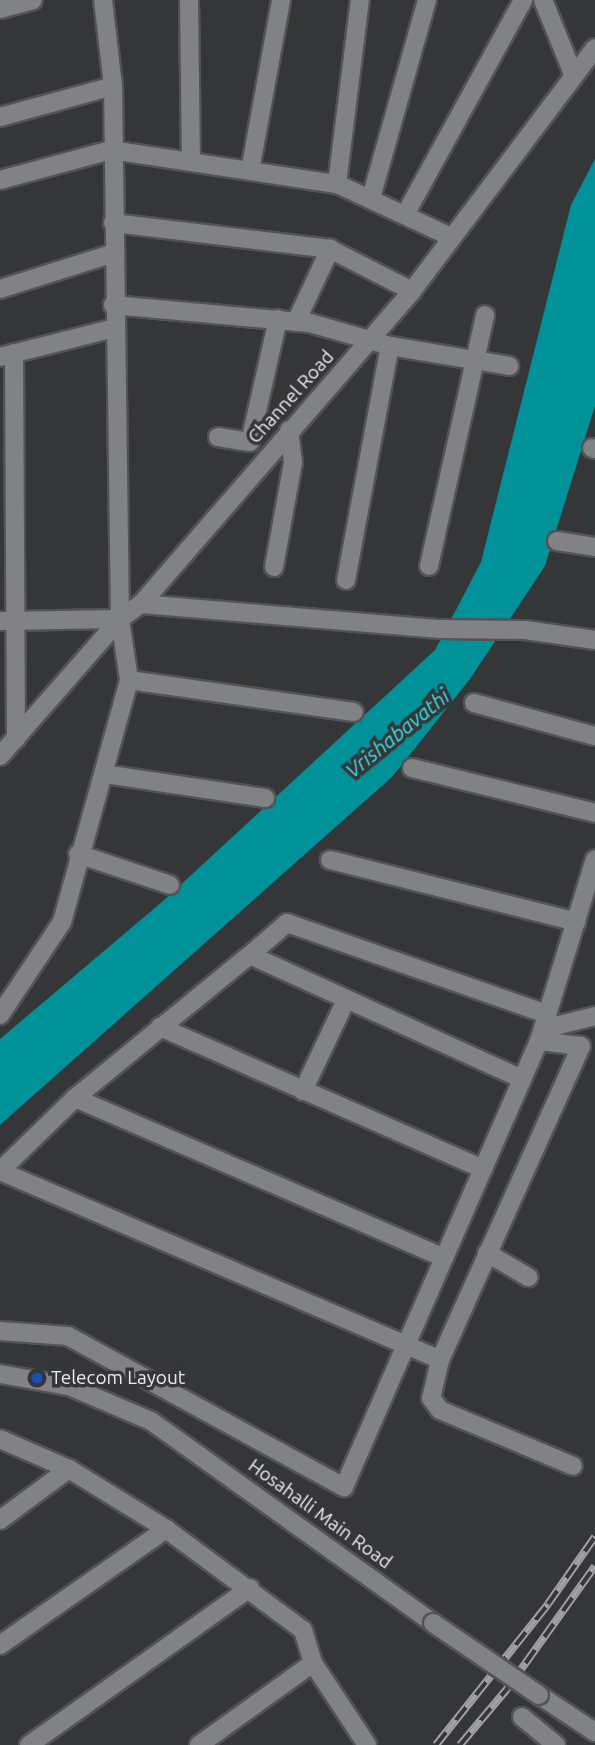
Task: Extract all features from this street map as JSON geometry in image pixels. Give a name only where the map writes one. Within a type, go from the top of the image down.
[{"type":"street","points":[[0,9],[33,0]]},
{"type":"street","points":[[0,1015],[62,922],[78,854],[104,774],[129,680],[120,619],[113,305],[113,86],[103,0]]},
{"type":"street","points":[[189,0],[191,162]]},
{"type":"street","points":[[250,171],[281,0]]},
{"type":"street","points":[[337,184],[360,0]]},
{"type":"street","points":[[371,198],[427,0]]},
{"type":"street","points":[[406,213],[523,0]]},
{"type":"street","points":[[543,0],[574,76]]},
{"type":"street","name":"Channel Road","points":[[0,756],[120,619],[141,604],[412,291],[595,48]]},
{"type":"street","points":[[0,117],[113,86]]},
{"type":"street","points":[[0,180],[111,150],[337,184],[406,213],[451,237]]},
{"type":"street","points":[[113,223],[330,249],[412,291]]},
{"type":"street","points":[[296,322],[330,249]]},
{"type":"street","points":[[0,289],[114,253]]},
{"type":"street","points":[[113,305],[278,319],[371,339],[390,346],[509,366]]},
{"type":"street","points":[[429,566],[485,315]]},
{"type":"street","points":[[218,437],[250,442],[278,319]]},
{"type":"street","points":[[16,739],[7,620],[7,355],[115,328]]},
{"type":"street","points":[[346,580],[390,346]]},
{"type":"street","points":[[274,567],[293,462],[289,430]]},
{"type":"street","points":[[557,541],[595,547]]},
{"type":"street","points":[[141,604],[440,629],[525,630],[595,640]]},
{"type":"street","points":[[7,620],[120,619]]},
{"type":"street","points":[[129,680],[354,712]]},
{"type":"street","points":[[474,703],[595,736]]},
{"type":"street","points":[[412,768],[595,813]]},
{"type":"street","points":[[104,774],[265,798]]},
{"type":"street","points":[[78,854],[170,885]]},
{"type":"street","points":[[0,1331],[68,1336],[344,1487],[522,1079],[592,881],[595,859]]},
{"type":"street","points":[[330,860],[576,922]]},
{"type":"street","points":[[440,1360],[0,1171],[75,1098],[287,923],[581,1046],[440,1360],[431,1398],[440,1410],[573,1466]]},
{"type":"street","points":[[250,955],[522,1079]]},
{"type":"street","points":[[303,1091],[346,1000]]},
{"type":"street","points":[[542,1028],[595,1016]]},
{"type":"street","points":[[160,1027],[483,1169]]},
{"type":"street","points":[[75,1098],[444,1258]]},
{"type":"street","points":[[487,1253],[528,1278]]},
{"type":"street","name":"Hosahalli Main Road","points":[[0,1374],[69,1386],[151,1421],[433,1623],[547,1695],[595,1732]]},
{"type":"street","points":[[0,1439],[69,1469],[166,1528],[303,1630],[313,1663],[367,1745]]},
{"type":"street","points":[[0,1520],[69,1469]]},
{"type":"street","points":[[0,1645],[166,1528]]},
{"type":"street","points":[[29,1745],[250,1588]]},
{"type":"street","points":[[199,1745],[313,1663]]},
{"type":"street","points":[[547,1695],[595,1718]]},
{"type":"street","points":[[522,1717],[556,1745]]},
{"type":"water","name":"Vrishabavathi","points":[[595,159],[595,406],[545,566],[470,679],[392,777],[0,1125],[0,1039],[163,901],[435,650],[481,562],[571,205]]},
{"type":"railway","points":[[436,1745],[548,1604],[595,1537]]},
{"type":"railway","points":[[460,1745],[507,1689],[595,1566]]},
{"type":"place","name":"Telecom Layout","points":[[37,1378]]}]
